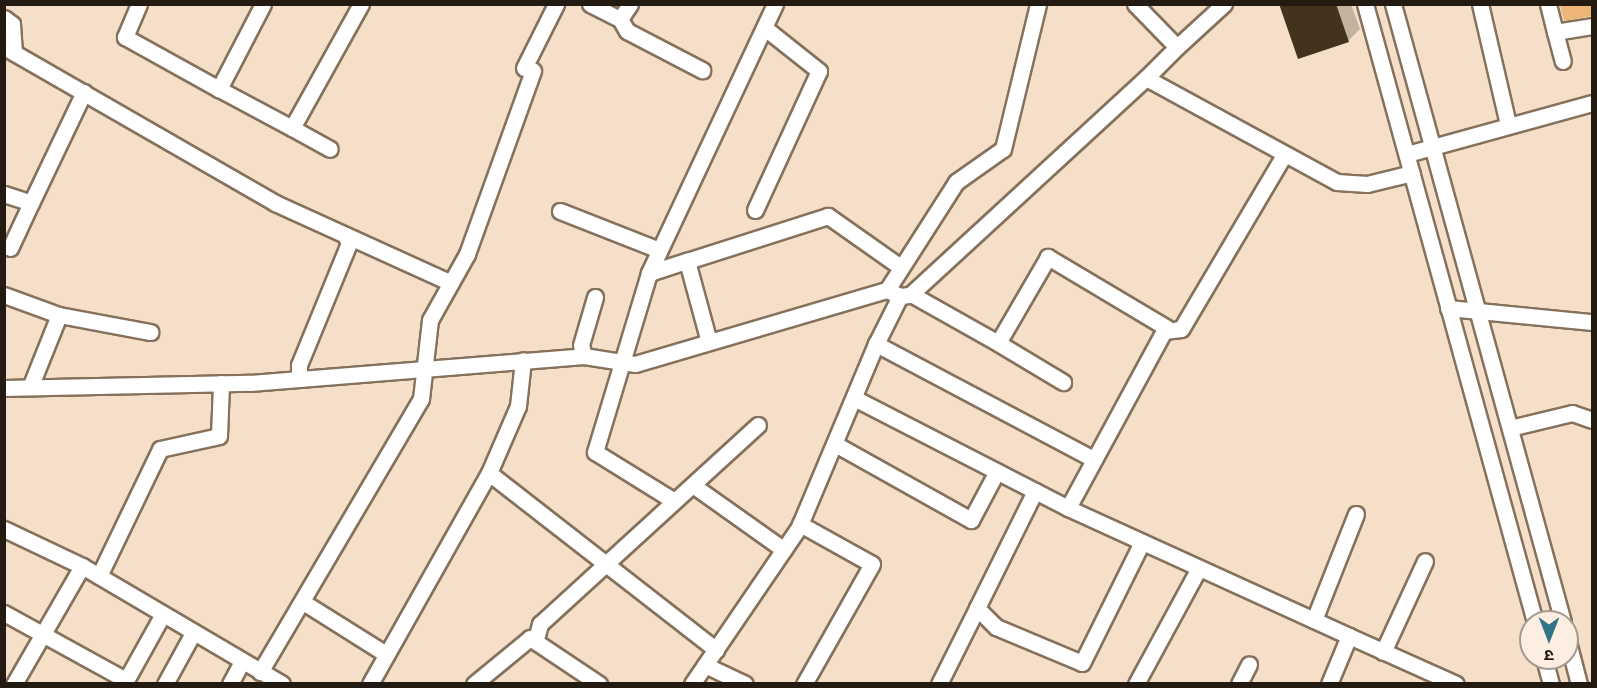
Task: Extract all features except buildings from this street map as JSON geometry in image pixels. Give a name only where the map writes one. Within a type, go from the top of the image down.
[{"type":"street","points":[[139,4],[125,37],[330,149]]},
{"type":"street","points":[[219,89],[263,4]]},
{"type":"street","points":[[292,128],[361,4]]},
{"type":"street","points":[[260,672],[421,399],[430,320],[467,254],[529,70],[556,4]]},
{"type":"street","points":[[590,4],[620,19],[627,31],[702,70]]},
{"type":"street","points":[[620,19],[630,4]]},
{"type":"street","points":[[671,499],[595,452],[624,364],[649,273],[775,4]]},
{"type":"street","points":[[692,684],[800,524],[899,293],[899,266],[956,182],[1003,149],[1038,4]]},
{"type":"street","points":[[1135,4],[1177,47]]},
{"type":"street","points":[[4,387],[220,383],[299,379],[584,356],[624,364],[899,293],[1146,78],[1224,4]]},
{"type":"street","points":[[1365,4],[1532,610]]},
{"type":"street","points":[[1393,4],[1429,147],[1477,307],[1560,610]]},
{"type":"street","points":[[1480,4],[1508,124]]},
{"type":"street","points":[[1548,4],[1563,61]]},
{"type":"street","points":[[4,18],[12,24],[9,49],[275,203],[451,283]]},
{"type":"street","points":[[1555,32],[1593,26]]},
{"type":"street","points":[[755,210],[819,72],[765,28]]},
{"type":"street","points":[[1146,78],[1284,156],[1351,185],[1412,173]]},
{"type":"street","points":[[10,248],[84,93]]},
{"type":"street","points":[[1407,154],[1508,124],[1593,103]]},
{"type":"street","points":[[998,343],[1048,257],[1167,328],[1181,329],[1284,156]]},
{"type":"street","points":[[4,194],[32,203]]},
{"type":"street","points":[[560,211],[659,250]]},
{"type":"street","points":[[649,273],[828,216],[899,266]]},
{"type":"street","points":[[299,379],[299,365],[349,243],[345,235]]},
{"type":"street","points":[[687,261],[709,342]]},
{"type":"street","points":[[899,293],[998,343],[1063,382]]},
{"type":"street","points":[[4,295],[58,315],[150,332]]},
{"type":"street","points":[[584,356],[581,345],[595,297]]},
{"type":"street","points":[[1448,308],[1477,307],[1593,322]]},
{"type":"street","points":[[31,385],[58,315]]},
{"type":"street","points":[[1068,508],[1167,328]]},
{"type":"street","points":[[876,344],[1093,459]]},
{"type":"street","points":[[370,684],[489,472],[518,406],[523,360]]},
{"type":"street","points":[[99,576],[160,449],[219,436],[220,383]]},
{"type":"street","points":[[854,398],[1068,508],[1456,684]]},
{"type":"street","points":[[1510,428],[1572,413],[1593,420]]},
{"type":"street","points":[[536,639],[540,624],[608,562],[671,499],[694,486],[758,425]]},
{"type":"street","points":[[835,444],[971,520],[997,471]]},
{"type":"street","points":[[489,472],[608,562],[716,650]]},
{"type":"street","points":[[694,486],[784,550]]},
{"type":"street","points":[[939,684],[1035,491]]},
{"type":"street","points":[[1314,620],[1356,514]]},
{"type":"street","points":[[800,524],[872,564],[804,684]]},
{"type":"street","points":[[4,529],[82,566],[282,684]]},
{"type":"street","points":[[977,608],[996,627],[1082,663],[1142,543]]},
{"type":"street","points":[[1383,652],[1425,561]]},
{"type":"street","points":[[4,681],[12,684],[44,635],[82,566]]},
{"type":"street","points":[[1136,684],[1199,568]]},
{"type":"street","points":[[303,602],[386,654]]},
{"type":"street","points":[[4,613],[125,682],[163,614]]},
{"type":"street","points":[[165,684],[194,633]]},
{"type":"street","points":[[1329,684],[1349,636]]},
{"type":"street","points":[[474,684],[522,641],[536,639],[599,684]]},
{"type":"street","points":[[230,684],[242,661]]},
{"type":"street","points":[[1239,684],[1249,664]]},
{"type":"street","points":[[705,665],[746,684]]},
{"type":"shaded area","points":[[1560,5],[1592,5],[1592,16],[1564,21]]}]
